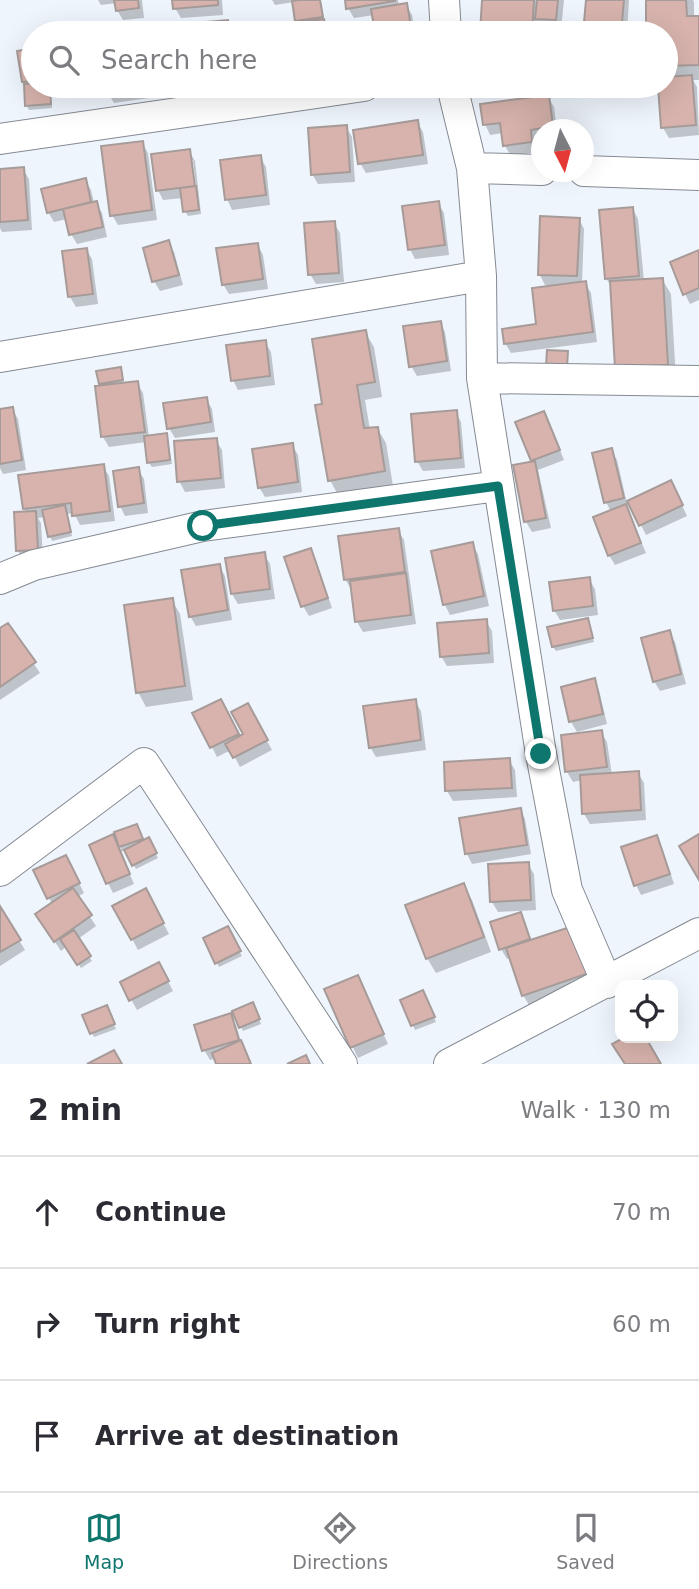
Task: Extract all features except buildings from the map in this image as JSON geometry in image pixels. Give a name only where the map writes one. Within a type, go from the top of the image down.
[{"type":"street","points":[[444,0],[445,21]]},
{"type":"street","points":[[0,139],[282,98]]},
{"type":"street","points":[[455,98],[472,168],[481,276],[482,379],[541,754],[567,890],[607,982]]},
{"type":"street","points":[[472,168],[531,170]]},
{"type":"street","points":[[594,171],[699,175]]},
{"type":"street","points":[[0,357],[481,276]]},
{"type":"street","points":[[482,379],[699,380]]},
{"type":"street","points":[[0,579],[34,565],[203,526],[498,486]]},
{"type":"street","points":[[0,872],[144,763],[342,1064]]},
{"type":"street","points":[[449,1064],[699,933]]},
{"type":"route","points":[[203,526],[498,486],[541,754]]}]
